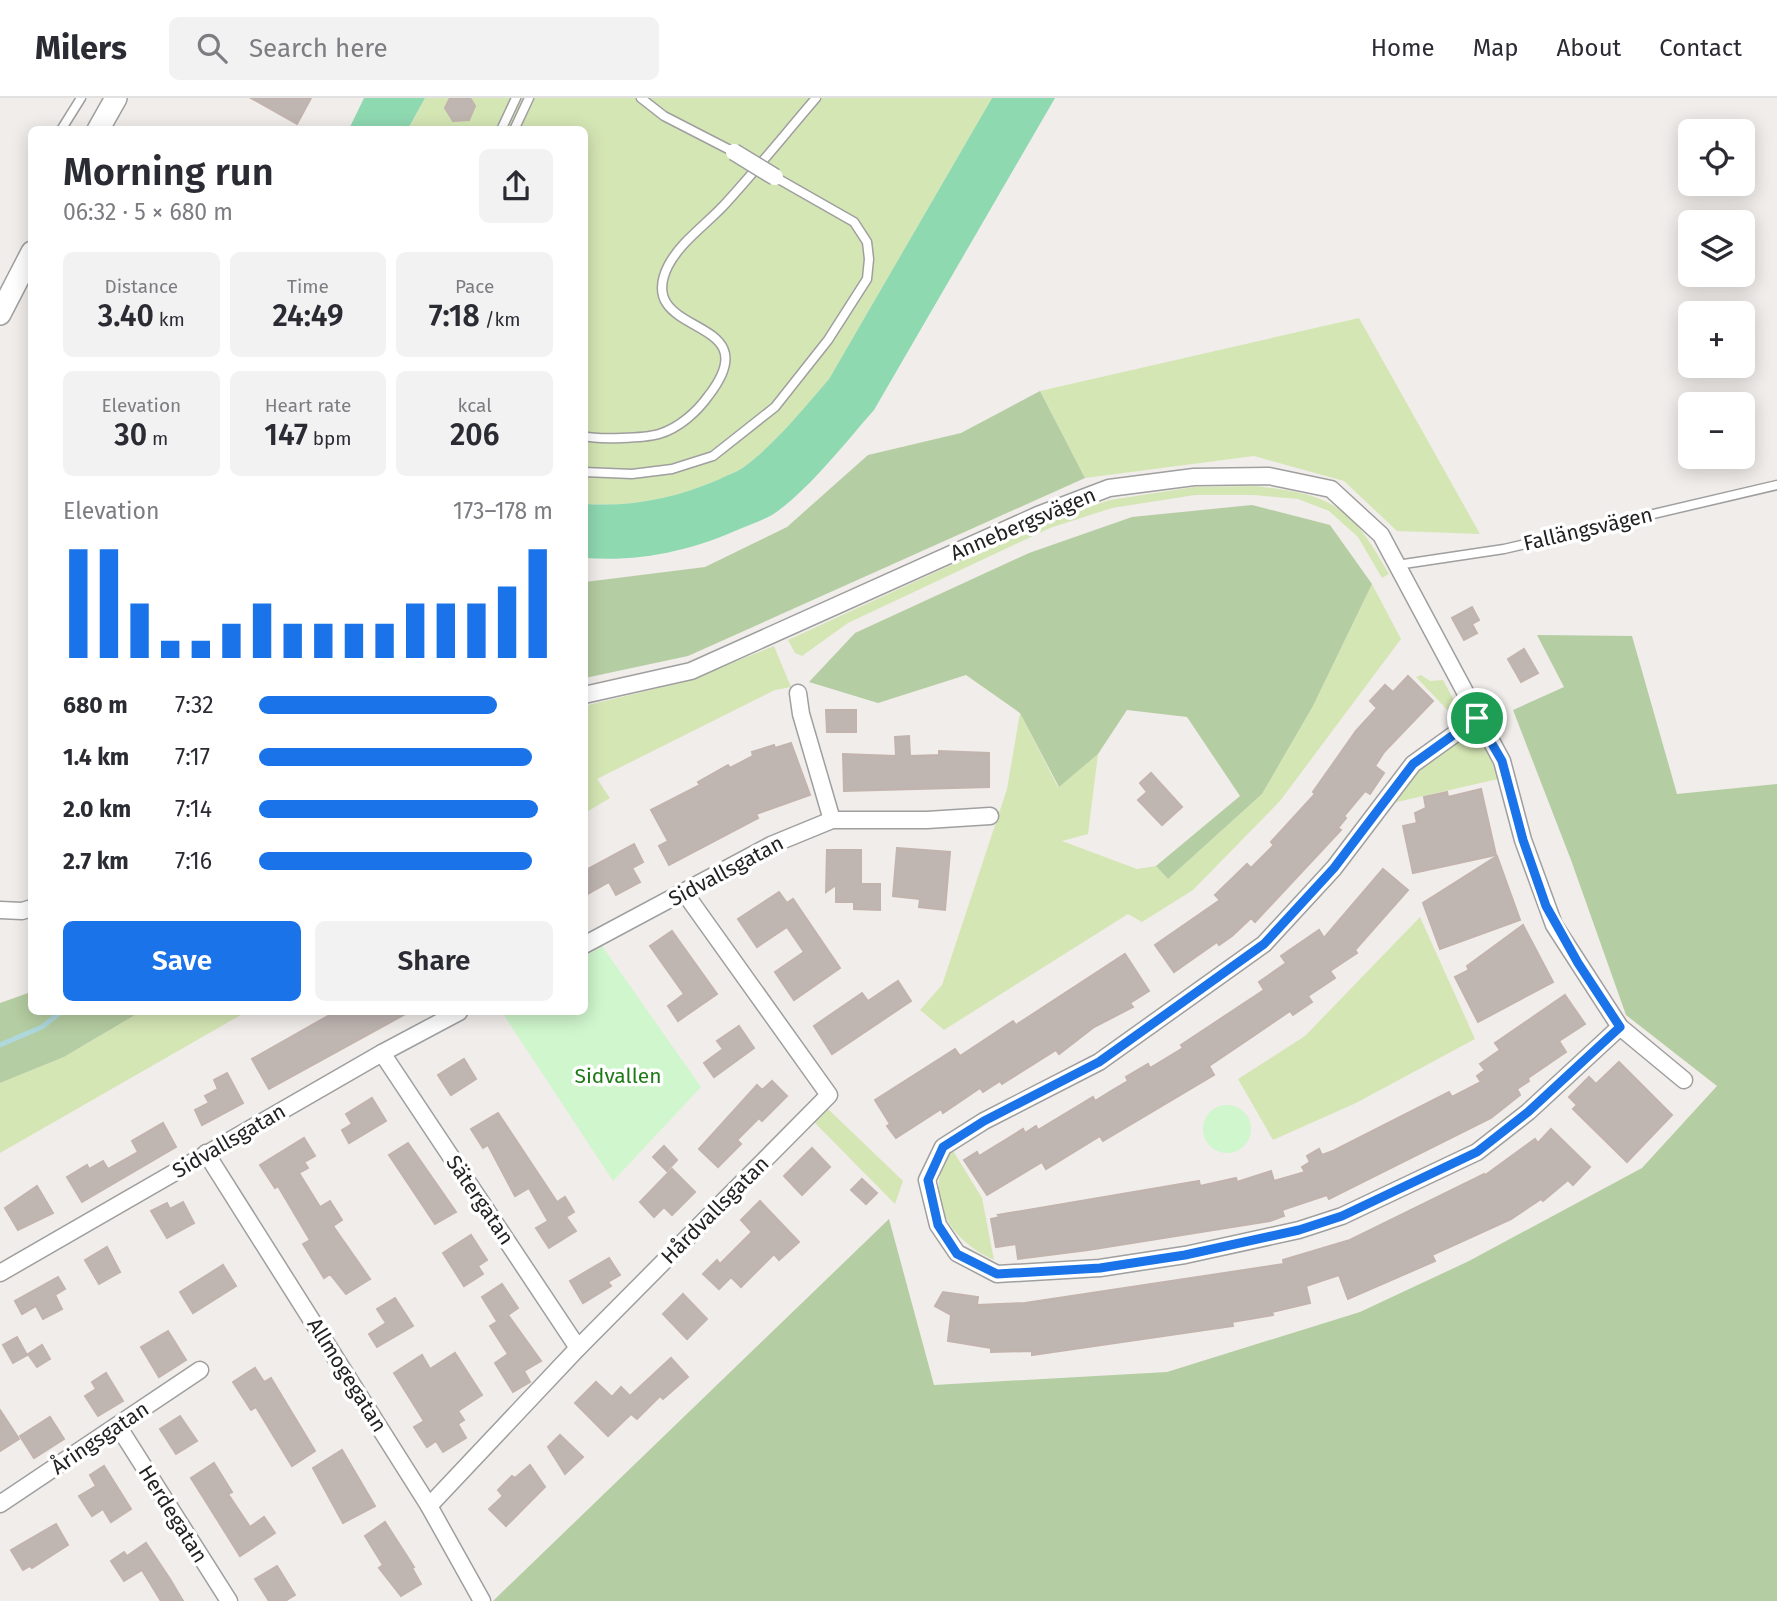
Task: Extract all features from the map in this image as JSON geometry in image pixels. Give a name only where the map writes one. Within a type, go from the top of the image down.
[{"type":"street","points":[[100,126],[116,98]]},
{"type":"street","points":[[734,152],[775,177]]},
{"type":"street","points":[[0,314],[28,260]]},
{"type":"street","name":"Annebergsvägen","points":[[588,694],[691,671],[1038,514],[1109,488],[1194,477],[1269,476],[1331,489],[1381,535],[1502,761],[1523,840],[1546,906],[1578,963],[1620,1027],[1684,1080]]},
{"type":"street","points":[[798,693],[801,714],[832,820]]},
{"type":"street","points":[[1477,718],[1413,764],[1334,868],[1264,944],[1099,1062],[984,1121],[943,1147],[928,1180],[938,1225],[957,1254],[997,1274],[1100,1268],[1185,1255],[1299,1230],[1342,1216],[1477,1152],[1528,1112],[1620,1027]]},
{"type":"street","name":"Sidvallsgatan","points":[[588,943],[771,845],[832,820],[927,820],[990,816]]},
{"type":"street","name":"Hårdvallsgatan","points":[[429,1506],[578,1348],[829,1095],[684,892]]},
{"type":"street","points":[[0,910],[28,909]]},
{"type":"street","name":"Sidvallsgatan","points":[[0,1273],[206,1153],[453,1015]]},
{"type":"street","name":"Sätergatan","points":[[382,1053],[578,1348]]},
{"type":"street","name":"Allmogegatan","points":[[206,1153],[429,1506],[482,1601]]},
{"type":"street","name":"Åringsgatan","points":[[0,1504],[200,1370]]},
{"type":"street","name":"Herdegatan","points":[[118,1426],[229,1601]]},
{"type":"lane","points":[[64,126],[81,98]]},
{"type":"lane","points":[[503,126],[516,98]]},
{"type":"lane","points":[[516,126],[529,98]]},
{"type":"lane","points":[[641,98],[664,116],[734,152]]},
{"type":"lane","points":[[588,436],[659,434],[685,421],[719,382],[725,368],[726,351],[717,338],[674,314],[662,292],[667,268],[691,236],[725,204],[817,98]]},
{"type":"lane","points":[[588,472],[632,474],[671,469],[713,456],[775,407],[828,340],[867,279],[867,242],[854,222],[775,177]]},
{"type":"lane","name":"Fallängsvägen","points":[[1397,565],[1504,549],[1777,485]]},
{"type":"green space","points":[[364,98],[425,98],[410,126],[350,126]]},
{"type":"green space","points":[[425,98],[992,98],[829,379],[778,437],[744,467],[704,486],[654,500],[603,505],[588,504],[588,126],[410,126]]},
{"type":"green space","points":[[992,98],[1055,98],[874,410],[799,494],[772,515],[704,543],[645,556],[588,558],[588,504],[654,500],[687,491],[741,469],[778,437],[829,379]]},
{"type":"green space","points":[[1359,318],[1480,534],[1397,531],[1344,481],[1254,456],[1085,478],[1040,391]]},
{"type":"green space","points":[[1040,391],[1085,478],[688,656],[588,677],[588,582],[705,567],[787,527],[868,455],[961,433]]},
{"type":"green space","points":[[1255,486],[1303,494],[1337,508],[1363,532],[1389,574],[1382,578],[1358,537],[1329,511],[1298,499],[1254,495],[1195,495],[1112,508],[1050,528],[848,623],[802,656],[795,653],[788,640],[1047,521],[1110,500],[1194,487]]},
{"type":"green space","points":[[1252,505],[1330,525],[1372,584],[1313,706],[1262,794],[1168,879],[1156,866],[1240,796],[1187,717],[1127,710],[1098,754],[1059,787],[1020,713],[966,675],[878,703],[809,682],[855,633],[1029,553],[1132,517]]},
{"type":"green space","points":[[1372,584],[1401,639],[1280,801],[1193,890],[1142,922],[1128,914],[944,1030],[920,1010],[942,985],[1007,789],[1020,713],[1058,787],[1098,754],[1088,834],[1062,841],[1137,869],[1156,866],[1168,879],[1262,794],[1313,706]]},
{"type":"green space","points":[[1537,635],[1632,636],[1677,794],[1777,784],[1777,1601],[493,1601],[889,1219],[934,1385],[1167,1372],[1360,1312],[1469,1261],[1642,1168],[1717,1086],[1626,1015],[1571,860],[1513,710],[1564,687]]},
{"type":"green space","points":[[774,646],[791,687],[775,690],[597,779],[610,798],[588,811],[588,705],[684,682]]},
{"type":"green space","points":[[1421,675],[1430,681],[1443,680],[1460,711],[1456,719],[1416,677]]},
{"type":"green space","points":[[1461,740],[1487,748],[1498,779],[1397,802],[1396,797],[1420,766]]},
{"type":"green space","points":[[1420,917],[1475,1039],[1356,1103],[1273,1140],[1238,1079],[1305,1036]]},
{"type":"green space","name":"Sidvallen","points":[[602,946],[701,1087],[613,1181],[504,1015],[588,1015],[588,954]]},
{"type":"green space","points":[[28,993],[28,1015],[135,1015],[64,1057],[0,1083],[0,1003]]},
{"type":"green space","points":[[135,1015],[241,1015],[0,1153],[0,1083],[64,1057]]},
{"type":"green space","points":[[1227,1105],[1244,1112],[1251,1129],[1244,1146],[1227,1153],[1210,1146],[1203,1129],[1210,1112]]},
{"type":"green space","points":[[828,1109],[903,1181],[895,1204],[815,1123]]},
{"type":"green space","points":[[952,1149],[982,1198],[994,1260],[964,1241],[944,1214],[939,1199],[939,1183],[943,1166]]},
{"type":"building","points":[[251,98],[311,98],[297,124]]},
{"type":"building","points":[[450,98],[470,98],[475,106],[469,120],[453,121],[445,108]]},
{"type":"building","points":[[1472,607],[1479,620],[1472,624],[1477,633],[1464,640],[1452,618]]},
{"type":"building","points":[[1524,649],[1538,673],[1521,682],[1508,659]]},
{"type":"building","points":[[1408,676],[1433,701],[1384,752],[1375,766],[1384,773],[1370,794],[1365,791],[1344,816],[1346,818],[1338,828],[1341,830],[1255,922],[1251,918],[1232,936],[1219,945],[1217,942],[1174,972],[1155,945],[1220,900],[1215,895],[1247,864],[1251,868],[1274,845],[1271,842],[1315,794],[1313,792],[1356,731],[1377,708],[1370,701],[1385,685],[1393,692]]},
{"type":"building","points":[[826,710],[856,710],[856,732],[827,732]]},
{"type":"building","points":[[909,736],[910,756],[939,755],[939,751],[989,753],[989,787],[844,791],[843,754],[896,756],[895,737]]},
{"type":"building","points":[[791,743],[810,795],[756,814],[758,818],[669,865],[659,846],[668,841],[651,810],[700,785],[698,782],[728,765],[730,768],[753,756],[752,752]]},
{"type":"building","points":[[1151,773],[1182,807],[1162,825],[1138,800],[1147,792],[1140,783]]},
{"type":"building","points":[[1481,789],[1496,855],[1413,873],[1403,826],[1417,823],[1415,813],[1426,808],[1424,797],[1447,792],[1448,797]]},
{"type":"building","points":[[634,844],[643,862],[632,868],[640,882],[616,895],[609,882],[588,894],[588,869]]},
{"type":"building","points":[[897,848],[950,852],[945,910],[919,907],[920,899],[893,896]]},
{"type":"building","points":[[827,850],[861,850],[861,884],[880,884],[880,910],[854,909],[854,902],[836,902],[836,885],[826,892]]},
{"type":"building","points":[[1497,856],[1520,920],[1440,949],[1423,903]]},
{"type":"building","points":[[1383,869],[1408,890],[1355,950],[1357,953],[1330,971],[1335,978],[1308,996],[1312,1002],[1293,1015],[1290,1011],[1209,1066],[1214,1075],[1103,1141],[1100,1136],[1046,1169],[1042,1162],[987,1195],[964,1160],[977,1152],[979,1156],[1023,1129],[1025,1133],[1036,1126],[1038,1130],[1093,1097],[1095,1101],[1128,1081],[1126,1077],[1148,1064],[1150,1068],[1183,1048],[1181,1045],[1264,990],[1259,982],[1286,963],[1281,956],[1319,930],[1324,938]]},
{"type":"building","points":[[779,892],[787,903],[793,899],[840,968],[794,1000],[775,972],[804,952],[787,927],[757,947],[738,919]]},
{"type":"building","points":[[1523,925],[1553,982],[1478,1022],[1455,977],[1469,970],[1467,966]]},
{"type":"building","points":[[672,931],[717,994],[678,1021],[668,1006],[684,994],[650,946]]},
{"type":"building","points":[[1125,954],[1149,991],[1130,1003],[1133,1007],[1094,1027],[1059,1054],[1056,1050],[1002,1084],[1000,1081],[983,1092],[980,1088],[943,1113],[941,1109],[896,1138],[875,1100],[955,1049],[960,1056],[1013,1021],[1016,1025]]},
{"type":"building","points":[[898,981],[911,1001],[832,1054],[814,1026],[862,993],[868,1001]]},
{"type":"building","points":[[1565,995],[1585,1024],[1559,1041],[1566,1052],[1528,1078],[1529,1081],[1517,1089],[1520,1095],[1491,1118],[1329,1199],[1327,1195],[1282,1210],[1284,1216],[1270,1221],[1088,1250],[1018,1259],[1016,1244],[996,1247],[991,1219],[1000,1217],[998,1215],[1199,1181],[1200,1186],[1236,1178],[1237,1182],[1271,1171],[1274,1181],[1305,1172],[1302,1167],[1310,1162],[1307,1156],[1319,1149],[1322,1155],[1333,1151],[1449,1092],[1452,1097],[1481,1082],[1477,1076],[1485,1070],[1480,1064],[1500,1050],[1495,1043]]},
{"type":"building","points":[[330,1015],[404,1015],[269,1089],[252,1059]]},
{"type":"building","points":[[739,1026],[754,1048],[714,1077],[704,1063],[723,1049],[717,1041]]},
{"type":"building","points":[[464,1059],[476,1079],[451,1095],[438,1075]]},
{"type":"building","points":[[1619,1062],[1672,1115],[1627,1162],[1573,1109],[1577,1105],[1569,1097],[1589,1077],[1596,1084]]},
{"type":"building","points":[[227,1073],[243,1103],[202,1125],[195,1110],[209,1103],[205,1096],[218,1089],[214,1080]]},
{"type":"building","points":[[772,1081],[787,1096],[762,1121],[759,1118],[737,1140],[741,1144],[718,1167],[699,1149],[757,1085],[762,1090]]},
{"type":"building","points":[[372,1098],[386,1121],[349,1143],[342,1130],[352,1124],[346,1114]]},
{"type":"building","points":[[498,1113],[557,1202],[565,1197],[574,1212],[566,1217],[576,1231],[549,1248],[536,1228],[548,1221],[529,1188],[515,1196],[488,1145],[483,1148],[471,1129]]},
{"type":"building","points":[[163,1123],[176,1147],[82,1202],[67,1177],[87,1165],[89,1169],[103,1161],[108,1169],[138,1152],[132,1141]]},
{"type":"building","points":[[1551,1129],[1590,1167],[1573,1185],[1568,1180],[1543,1201],[1541,1199],[1511,1219],[1432,1255],[1435,1261],[1348,1299],[1339,1275],[1306,1286],[1310,1303],[1272,1312],[1273,1315],[1232,1322],[1233,1326],[1032,1355],[1032,1351],[991,1352],[991,1348],[948,1341],[951,1315],[935,1306],[943,1292],[978,1297],[977,1305],[1025,1303],[1284,1264],[1283,1260],[1350,1240],[1484,1176],[1535,1139],[1538,1143]]},
{"type":"building","points":[[304,1138],[315,1156],[304,1162],[308,1168],[299,1173],[320,1207],[330,1201],[342,1220],[333,1226],[370,1279],[346,1294],[330,1274],[324,1278],[303,1244],[310,1240],[278,1186],[275,1188],[260,1165]]},
{"type":"building","points":[[408,1143],[456,1212],[435,1224],[389,1155]]},
{"type":"building","points":[[664,1146],[677,1160],[667,1171],[653,1157]]},
{"type":"building","points":[[812,1148],[830,1167],[802,1195],[784,1176]]},
{"type":"building","points":[[672,1169],[695,1192],[672,1215],[664,1207],[654,1217],[640,1202]]},
{"type":"building","points":[[862,1179],[877,1193],[866,1204],[851,1190]]},
{"type":"building","points":[[37,1186],[53,1213],[18,1230],[5,1208]]},
{"type":"building","points":[[760,1201],[799,1242],[779,1260],[774,1254],[741,1287],[731,1277],[719,1289],[703,1274],[717,1260],[720,1264],[752,1232],[741,1220]]},
{"type":"building","points":[[183,1202],[194,1223],[167,1238],[151,1211],[167,1203],[170,1209]]},
{"type":"building","points":[[471,1235],[487,1260],[478,1266],[483,1274],[464,1286],[443,1253]]},
{"type":"building","points":[[107,1247],[120,1272],[99,1284],[85,1260]]},
{"type":"building","points":[[609,1258],[620,1275],[608,1282],[611,1286],[583,1303],[570,1281]]},
{"type":"building","points":[[223,1265],[236,1286],[193,1313],[180,1292]]},
{"type":"building","points":[[58,1277],[65,1289],[55,1295],[62,1309],[43,1319],[36,1306],[22,1314],[15,1301]]},
{"type":"building","points":[[502,1284],[518,1308],[508,1315],[541,1361],[524,1371],[530,1382],[513,1392],[495,1363],[508,1354],[490,1326],[503,1318],[497,1321],[482,1297]]},
{"type":"building","points":[[683,1294],[707,1319],[687,1339],[663,1314]]},
{"type":"building","points":[[395,1298],[413,1326],[377,1347],[369,1334],[386,1323],[377,1309]]},
{"type":"building","points":[[168,1331],[186,1360],[159,1377],[141,1347]]},
{"type":"building","points":[[17,1337],[27,1355],[13,1363],[3,1345]]},
{"type":"building","points":[[42,1345],[50,1359],[37,1367],[28,1354]]},
{"type":"building","points":[[455,1353],[482,1395],[458,1411],[464,1420],[458,1424],[466,1438],[443,1452],[436,1441],[427,1447],[414,1427],[424,1421],[394,1373],[422,1355],[430,1369]]},
{"type":"building","points":[[671,1358],[688,1377],[663,1399],[660,1396],[637,1419],[631,1414],[608,1436],[575,1403],[596,1382],[612,1397],[621,1387],[630,1396]]},
{"type":"building","points":[[255,1368],[264,1382],[271,1378],[315,1451],[292,1466],[256,1407],[251,1410],[233,1382]]},
{"type":"building","points":[[106,1373],[123,1401],[98,1416],[85,1396],[96,1389],[92,1382]]},
{"type":"building","points":[[0,1410],[19,1439],[0,1451]]},
{"type":"building","points":[[180,1416],[197,1441],[176,1454],[160,1429]]},
{"type":"building","points":[[50,1417],[64,1439],[34,1458],[20,1436]]},
{"type":"building","points":[[560,1435],[583,1457],[565,1474],[548,1447]]},
{"type":"building","points":[[342,1450],[375,1506],[343,1523],[313,1468]]},
{"type":"building","points":[[214,1463],[232,1492],[228,1494],[250,1527],[264,1517],[275,1533],[240,1556],[191,1478]]},
{"type":"building","points":[[530,1465],[545,1487],[506,1526],[489,1509],[503,1496],[498,1490],[512,1476],[515,1478]]},
{"type":"building","points":[[104,1466],[131,1509],[111,1522],[103,1509],[92,1516],[79,1496],[96,1486],[90,1475]]},
{"type":"building","points":[[385,1522],[414,1567],[412,1568],[421,1584],[401,1596],[379,1568],[383,1565],[365,1536]]},
{"type":"building","points":[[56,1524],[68,1545],[32,1568],[30,1566],[23,1570],[11,1550]]},
{"type":"building","points":[[146,1543],[183,1601],[161,1601],[142,1570],[124,1581],[111,1561],[124,1552],[127,1556]]},
{"type":"building","points":[[277,1566],[295,1595],[285,1601],[269,1601],[255,1579]]},
{"type":"waterway","points":[[0,1045],[42,1027],[57,1015]]},
{"type":"route","points":[[1477,718],[1502,761],[1523,840],[1554,925],[1620,1027],[1528,1112],[1477,1152],[1342,1216],[1299,1230],[1185,1255],[1100,1268],[997,1274],[957,1254],[938,1225],[928,1180],[943,1147],[984,1121],[1099,1062],[1264,944],[1334,868],[1413,764],[1477,718]]}]
